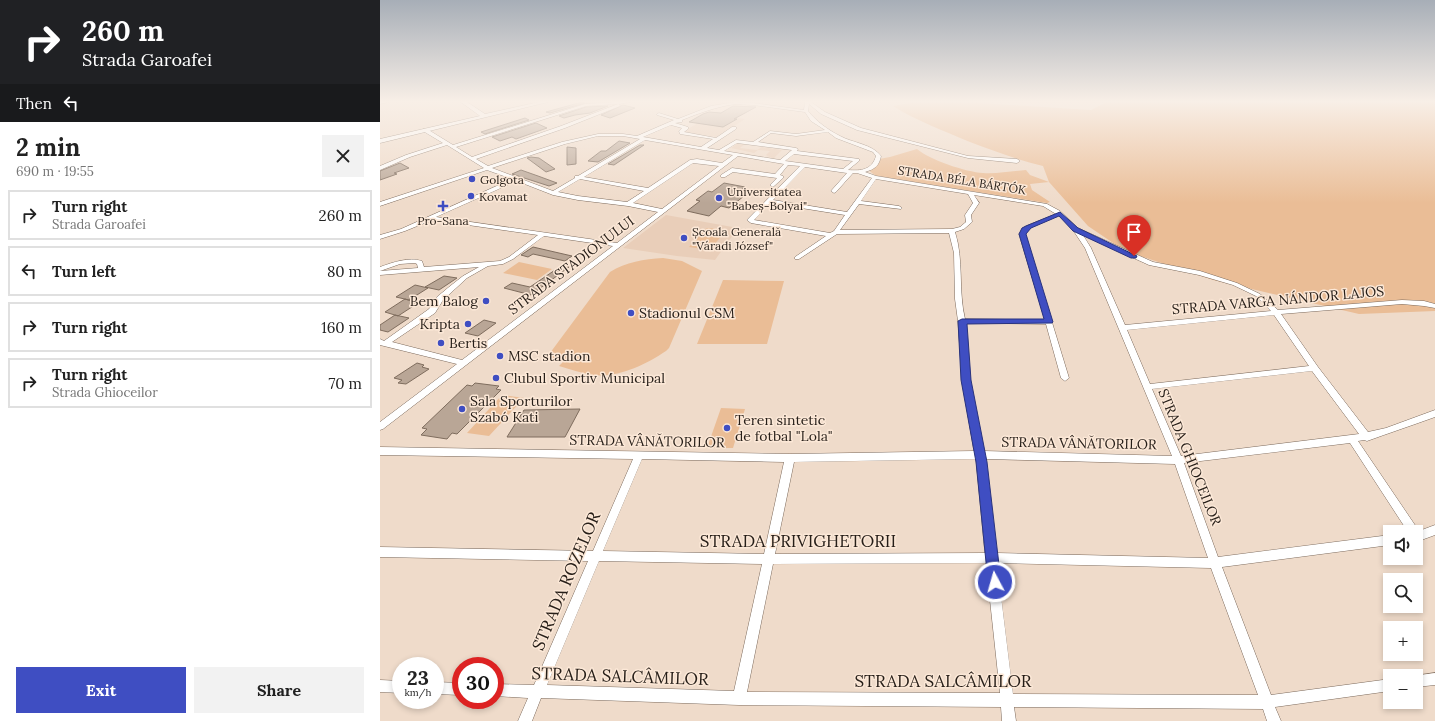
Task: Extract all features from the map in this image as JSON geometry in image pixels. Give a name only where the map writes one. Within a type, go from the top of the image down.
[{"type":"main road","points":[[380,141],[402,136]]},
{"type":"street","points":[[434,136],[489,169],[553,193],[578,198],[628,204],[663,211]]},
{"type":"street","points":[[380,168],[408,156],[481,136]]},
{"type":"street","points":[[471,159],[538,136]]},
{"type":"street","points":[[380,204],[564,143],[593,136]]},
{"type":"street","points":[[629,136],[804,166],[851,172],[859,172],[874,166],[879,159],[878,154],[871,149],[836,136]]},
{"type":"street","points":[[553,193],[645,136]]},
{"type":"street","points":[[699,136],[714,138]]},
{"type":"street","points":[[703,148],[722,136]]},
{"type":"street","points":[[754,143],[765,136]]},
{"type":"street","points":[[885,136],[968,157],[1017,161]]},
{"type":"street","points":[[720,151],[736,140],[796,149],[781,162]]},
{"type":"street","points":[[793,152],[857,160],[844,171]]},
{"type":"street","name":"STRADA STADIONULUI","points":[[380,427],[738,154]]},
{"type":"street","points":[[628,204],[692,161],[696,160],[723,165]]},
{"type":"street","points":[[776,176],[787,163]]},
{"type":"street","points":[[804,166],[768,201],[750,220],[751,221],[834,234],[952,231],[962,228],[969,222],[968,215],[976,203],[970,192]]},
{"type":"street","points":[[723,176],[732,170],[781,177],[773,185]]},
{"type":"street","points":[[834,191],[851,172]]},
{"type":"street","name":"STRADA BÉLA BÁRTÓK","points":[[859,172],[875,177],[1045,205],[1060,214]]},
{"type":"street","points":[[577,177],[650,190]]},
{"type":"street","points":[[798,258],[834,234],[875,177]]},
{"type":"street","points":[[380,238],[403,230],[424,220],[439,216],[516,180]]},
{"type":"street","points":[[768,201],[849,214]]},
{"type":"street","points":[[857,202],[899,208]]},
{"type":"street","points":[[1060,214],[1028,227],[1022,234],[1065,378]]},
{"type":"street","name":"STRADA GHIOCEILOR","points":[[1060,214],[1076,229],[1088,248],[1178,460],[1274,721]]},
{"type":"street","points":[[439,216],[618,245]]},
{"type":"street","points":[[1076,229],[1151,264],[1200,273],[1242,287],[1258,295],[1275,312],[1314,368],[1367,437]]},
{"type":"street","points":[[952,231],[957,251],[959,308],[962,321],[966,380],[980,455],[1009,721]]},
{"type":"street","points":[[380,273],[490,264],[508,260],[543,234]]},
{"type":"street","points":[[380,269],[398,263],[415,261],[420,262],[421,269]]},
{"type":"street","points":[[383,342],[432,311],[450,288],[465,277],[490,264]]},
{"type":"street","name":"STRADA VARGA NÁNDOR LAJOS","points":[[1122,328],[1275,312],[1367,306],[1404,301],[1417,301],[1435,306]]},
{"type":"street","points":[[962,321],[1049,322]]},
{"type":"street","points":[[383,342],[463,363]]},
{"type":"street","points":[[1146,387],[1314,368]]},
{"type":"street","name":"STRADA VÂNĂTORILOR","points":[[380,451],[790,458],[980,455],[1178,460],[1352,440],[1388,431],[1435,413]]},
{"type":"street","points":[[1352,440],[1409,525]]},
{"type":"street","name":"STRADA ROZELOR","points":[[525,721],[639,455]]},
{"type":"street","points":[[740,698],[790,458]]},
{"type":"street","points":[[1423,533],[1435,530]]},
{"type":"street","name":"STRADA PRIVIGHETORII","points":[[380,552],[769,559],[992,558],[1215,563],[1383,541]]},
{"type":"street","points":[[1423,680],[1435,679]]},
{"type":"street","points":[[380,686],[392,687]]},
{"type":"street","name":"STRADA SALCÂMILOR","points":[[504,690],[740,698],[1267,702],[1383,686]]},
{"type":"shaded area","points":[[955,136],[1435,136],[1435,311],[1359,314],[1213,280],[1125,251],[1088,226],[1049,182],[1043,166]]},
{"type":"shaded area","points":[[739,142],[745,144],[740,148],[757,150],[762,147],[782,150],[773,159],[766,155],[770,151],[758,150],[754,153],[731,148]]},
{"type":"shaded area","points":[[917,149],[948,165],[967,170],[999,173],[1026,170],[1030,175],[1049,182],[1030,184],[1032,190],[1050,202],[1047,203],[876,176],[868,170],[879,159]]},
{"type":"shaded area","name":"Școala Generală \"Váradi József\"","points":[[666,215],[738,228],[715,260],[623,248]]},
{"type":"shaded area","points":[[707,228],[727,230],[709,250],[689,247]]},
{"type":"shaded area","name":"Stadionul CSM","points":[[663,258],[682,261],[702,271],[669,348],[666,351],[640,366],[622,372],[602,375],[593,375],[559,366],[564,361],[550,358],[554,354],[550,353],[610,272],[635,262]]},
{"type":"shaded area","points":[[519,262],[552,269],[537,280],[503,273]]},
{"type":"shaded area","points":[[723,280],[784,281],[767,344],[697,344]]},
{"type":"shaded area","points":[[502,395],[524,398],[489,436],[467,433]]},
{"type":"shaded area","name":"Teren sintetic de fotbal \"Lola\"","points":[[721,408],[745,409],[733,448],[707,448]]},
{"type":"building","points":[[525,136],[516,139],[512,137],[500,141],[492,137]]},
{"type":"building","points":[[619,141],[630,143],[598,162],[588,161],[601,151],[606,151]]},
{"type":"building","points":[[640,145],[644,145],[614,165],[608,164]]},
{"type":"building","points":[[567,147],[576,148],[576,164],[567,165]]},
{"type":"building","points":[[527,158],[539,158],[555,169],[546,172]]},
{"type":"building","points":[[400,163],[409,168],[380,180],[380,171]]},
{"type":"building","points":[[521,170],[557,183],[549,186],[512,174]]},
{"type":"building","name":"Universitatea \"Babeș-Bolyai\"","points":[[724,183],[745,187],[735,194],[744,196],[729,208],[721,206],[709,216],[687,211],[700,201],[696,200],[708,191],[712,192]]},
{"type":"building","points":[[533,247],[572,256],[565,261],[533,254],[528,257],[521,255]]},
{"type":"building","points":[[561,266],[569,267],[531,295],[504,288],[512,283],[530,287]]},
{"type":"building","points":[[444,276],[457,278],[439,290],[425,287]]},
{"type":"building","points":[[415,285],[428,288],[409,300],[396,297]]},
{"type":"building","points":[[405,299],[418,303],[398,316],[385,312]]},
{"type":"building","points":[[395,315],[409,318],[388,332],[380,330],[380,325]]},
{"type":"building","points":[[484,320],[496,323],[478,336],[465,333]]},
{"type":"building","points":[[417,363],[424,365],[422,367],[429,369],[406,384],[398,383],[402,380],[394,378]]},
{"type":"building","name":"Sala Sporturilor Szabó Kati","points":[[475,383],[499,386],[496,389],[501,390],[457,434],[452,433],[447,439],[421,435],[427,429],[422,428],[467,385],[472,386]]},
{"type":"building","points":[[580,409],[565,437],[507,437],[524,410]]},
{"type":"place","name":"Golgota","points":[[472,179]]},
{"type":"place","name":"Kovamat","points":[[471,196]]},
{"type":"place","name":"Universitatea \"Babeș-Bolyai\"","points":[[719,198]]},
{"type":"place","name":"Pro-Sana","points":[[443,206]]},
{"type":"place","name":"Școala Generală \"Váradi József\"","points":[[684,238]]},
{"type":"place","name":"Bem Balog","points":[[486,301]]},
{"type":"place","name":"Stadionul CSM","points":[[631,313]]},
{"type":"place","name":"Kripta","points":[[468,324]]},
{"type":"place","name":"Bertis","points":[[441,343]]},
{"type":"place","name":"MSC stadion","points":[[500,356]]},
{"type":"place","name":"Clubul Sportiv Municipal","points":[[496,378]]},
{"type":"place","name":"Sala Sporturilor Szabó Kati","points":[[462,409]]},
{"type":"place","name":"Teren sintetic de fotbal \"Lola\"","points":[[727,428]]},
{"type":"route","points":[[995,582],[981,462],[966,380],[962,321],[1049,322],[1022,234],[1028,227],[1060,214],[1076,229],[1134,256]]}]
